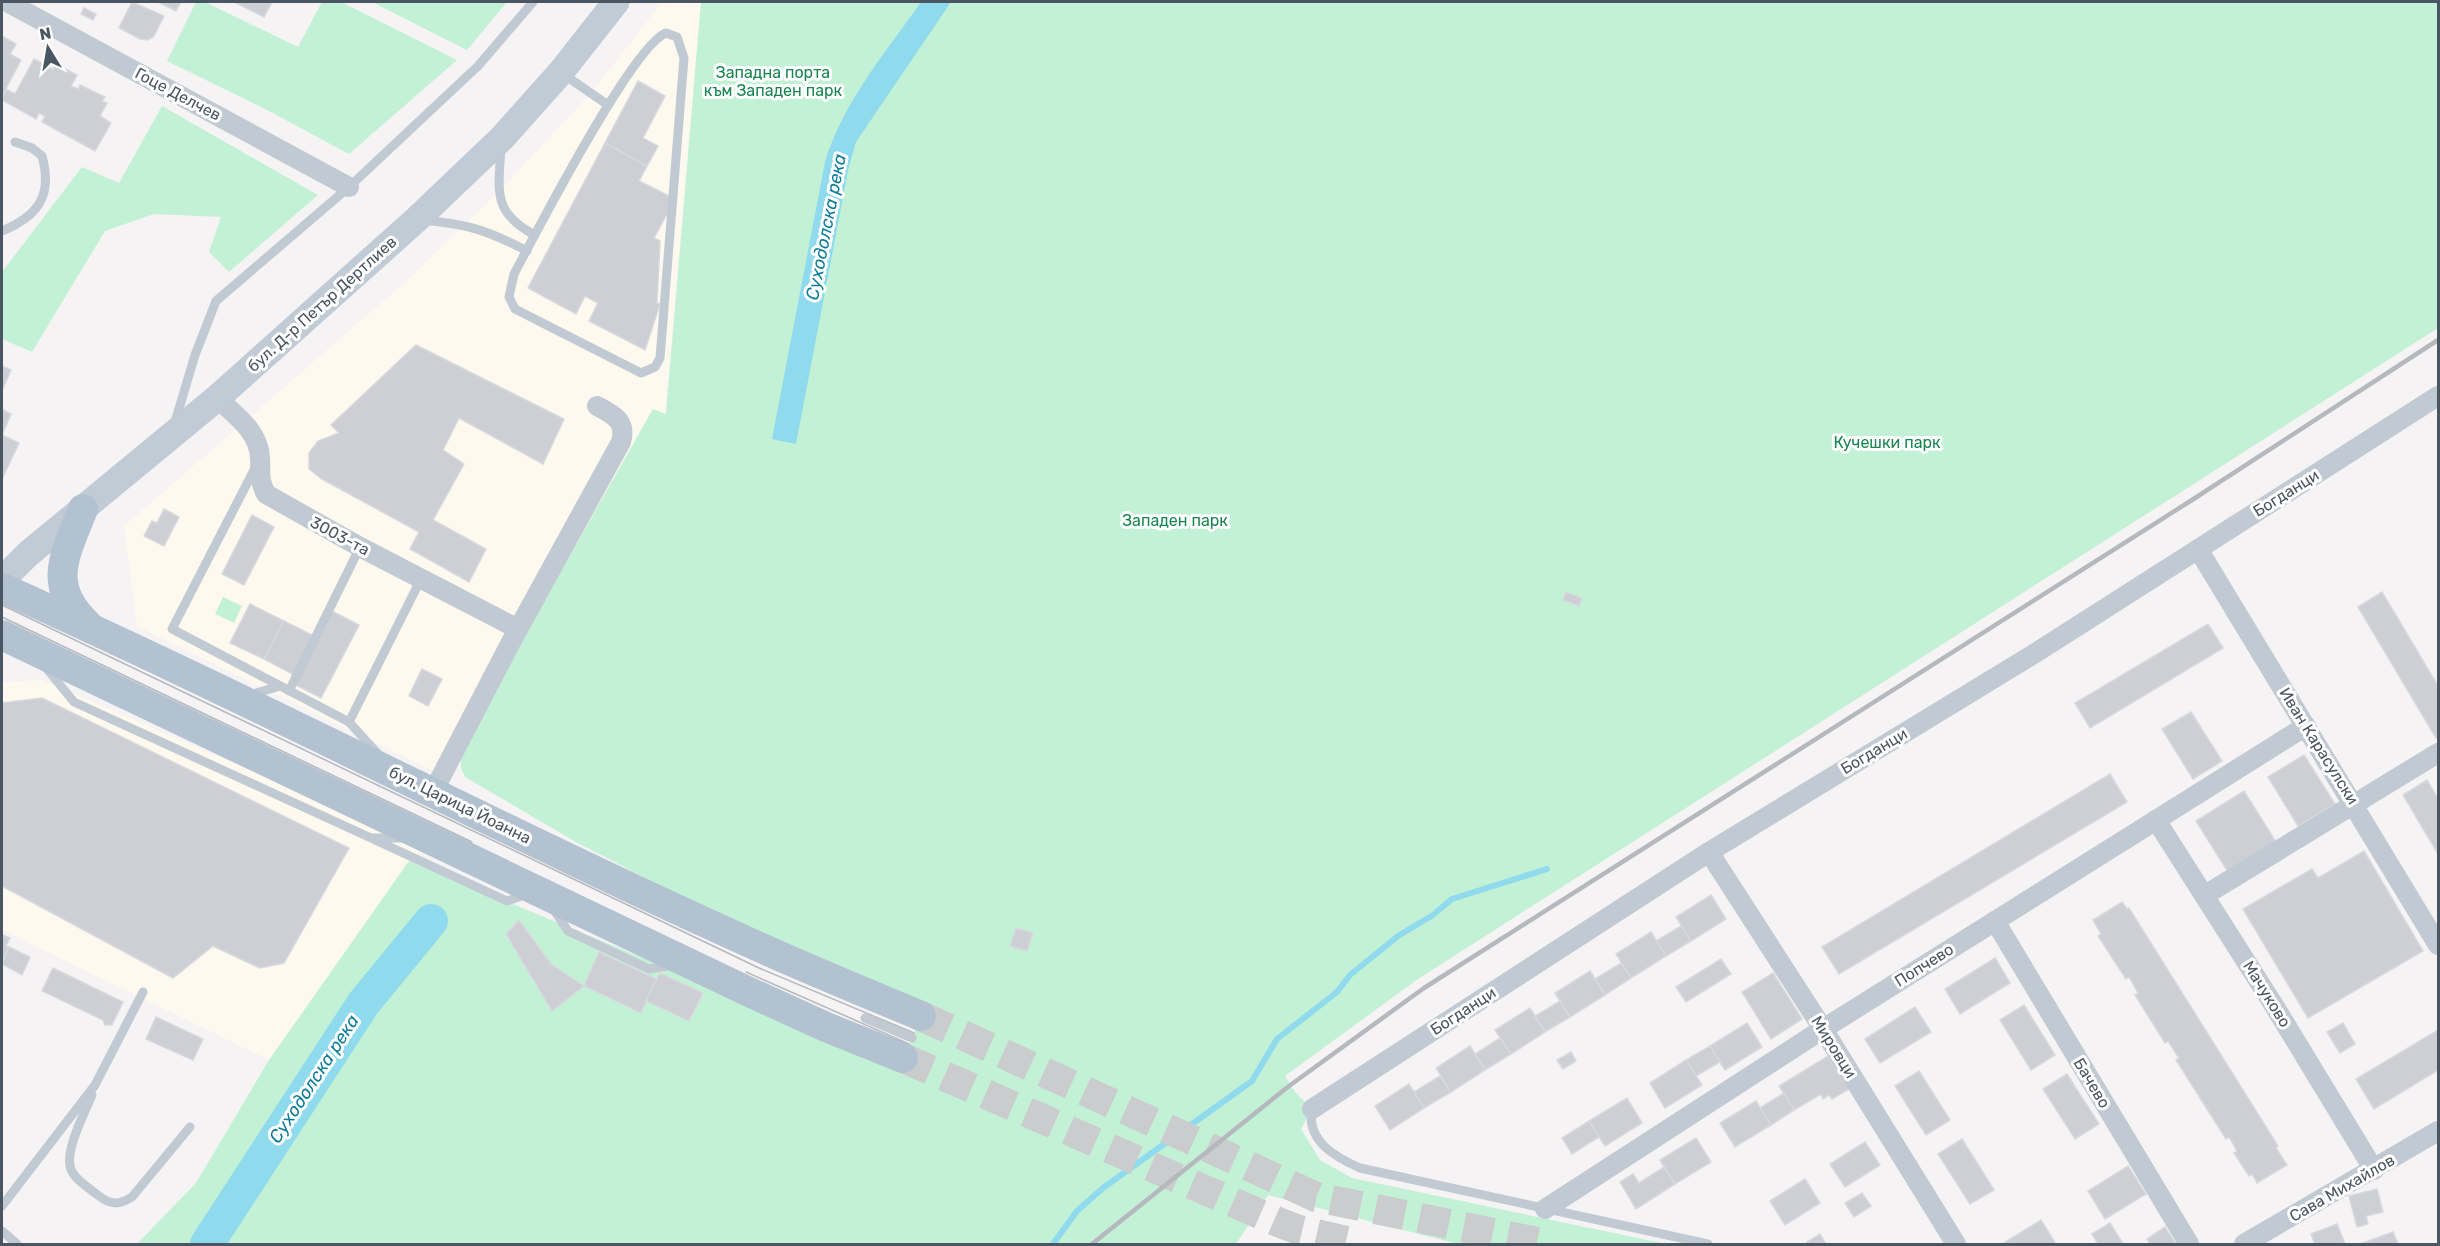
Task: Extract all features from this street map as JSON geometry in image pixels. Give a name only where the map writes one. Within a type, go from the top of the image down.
[{"type":"main road","name":"бул. Д-р Петър Дертлиев","points":[[2,580],[82,509],[217,398],[417,219],[502,138],[561,72],[616,2]]},
{"type":"main road","points":[[82,509],[64,560],[62,581],[64,595],[70,606],[94,630]]},
{"type":"main road","name":"бул. Царица Йоанна","points":[[2,588],[240,698],[757,946],[912,1037]]},
{"type":"main road","points":[[2,635],[424,838],[826,1027],[912,1037]]},
{"type":"street","name":"Гоце Делчев","points":[[7,2],[350,187]]},
{"type":"street","name":"Богданци","points":[[1311,1109],[1709,852],[2028,658],[2439,396]]},
{"type":"street","name":"3003-та","points":[[217,398],[254,433],[260,457],[260,482],[266,494],[360,547],[518,629]]},
{"type":"street","points":[[433,792],[518,629],[621,442],[623,427],[620,421],[597,406]]},
{"type":"street","name":"Иван Карасулски","points":[[2198,549],[2439,945]]},
{"type":"street","name":"Попчево","points":[[1545,1209],[1823,1029],[2306,726]]},
{"type":"street","points":[[2205,896],[2439,753]]},
{"type":"street","name":"Мачуково","points":[[2156,820],[2276,1007],[2374,1170]]},
{"type":"street","name":"Мировци","points":[[1709,852],[1823,1029],[1956,1245]]},
{"type":"street","name":"Бачево","points":[[1995,921],[2189,1245]]},
{"type":"street","name":"Сава Михайлов","points":[[2244,1245],[2439,1131]]},
{"type":"lane","points":[[171,437],[195,355],[216,301],[350,187],[478,66],[533,2]]},
{"type":"lane","points":[[666,33],[677,37],[684,58],[660,358],[655,367],[641,373],[631,369],[511,306],[510,287],[535,235],[608,105],[653,41],[666,33]]},
{"type":"lane","points":[[561,72],[608,105]]},
{"type":"lane","points":[[502,138],[499,180],[502,204],[508,218],[535,235]]},
{"type":"lane","points":[[2,231],[30,217],[42,201],[47,185],[42,156],[32,148],[15,142]]},
{"type":"lane","points":[[417,219],[474,227],[527,251]]},
{"type":"lane","points":[[260,457],[172,629],[349,722],[398,775]]},
{"type":"lane","points":[[289,691],[360,547]]},
{"type":"lane","points":[[349,722],[421,579]]},
{"type":"lane","points":[[32,650],[74,702],[507,901],[540,893]]},
{"type":"lane","points":[[240,698],[280,686]]},
{"type":"lane","points":[[370,838],[424,838]]},
{"type":"lane","points":[[143,992],[95,1085],[70,1152],[70,1167],[78,1179],[107,1202],[121,1204],[132,1197],[190,1127]]},
{"type":"lane","points":[[865,1018],[912,1037]]},
{"type":"lane","points":[[2,1206],[95,1085]]},
{"type":"lane","points":[[1311,1109],[1312,1126],[1326,1150],[1360,1168],[1708,1245]]},
{"type":"lane","points":[[2,1231],[17,1245]]},
{"type":"shaded area","points":[[662,2],[701,2],[665,415],[653,409],[515,655],[433,771],[137,626],[124,526],[412,276],[500,190],[592,92]]},
{"type":"shaded area","points":[[42,680],[424,846],[409,861],[269,1060],[2,930],[2,682]]},
{"type":"green space","points":[[196,2],[205,2],[298,47],[322,2],[341,2],[457,60],[349,154],[267,110],[167,61]]},
{"type":"green space","points":[[372,2],[507,2],[467,50]]},
{"type":"green space","name":"Западен парк","points":[[701,2],[2438,2],[2438,328],[1418,979],[1285,1076],[1295,1092],[1312,1109],[1301,1129],[1320,1160],[1352,1178],[1666,1244],[1458,1244],[1268,1195],[1236,1244],[137,1244],[196,1183],[269,1060],[409,861],[901,1065],[921,1016],[576,842],[465,777],[461,768],[461,759],[535,617],[653,409],[666,414]]},
{"type":"green space","points":[[162,106],[318,195],[229,272],[209,252],[221,217],[154,214],[105,231],[32,352],[2,339],[2,272],[82,167],[119,183]]},
{"type":"green space","points":[[223,597],[242,606],[234,623],[215,614]]},
{"type":"water","points":[[921,2],[951,2],[856,142],[849,166],[796,444],[772,439],[825,162],[854,98]]},
{"type":"building","points":[[132,2],[164,16],[154,36],[148,40],[140,39],[119,28]]},
{"type":"building","points":[[158,2],[181,2],[176,11]]},
{"type":"building","points":[[234,2],[272,2],[264,17]]},
{"type":"building","points":[[84,8],[96,14],[93,20],[81,14]]},
{"type":"building","points":[[2,36],[16,44],[10,54],[21,60],[2,96]]},
{"type":"building","points":[[34,59],[53,69],[56,64],[77,75],[71,86],[78,89],[80,85],[105,97],[102,101],[107,103],[100,116],[111,123],[95,151],[42,122],[45,116],[39,113],[36,119],[2,100],[6,89],[15,94]]},
{"type":"building","points":[[638,81],[665,96],[643,138],[658,146],[647,166],[605,143]]},
{"type":"building","points":[[605,143],[647,166],[639,181],[669,196],[668,212],[654,238],[660,241],[657,303],[660,304],[645,350],[589,321],[598,303],[585,296],[576,314],[528,288]]},
{"type":"building","points":[[416,345],[564,419],[543,464],[459,418],[443,450],[464,464],[433,520],[486,549],[469,582],[410,549],[419,532],[322,479],[309,469],[309,453],[318,441],[339,433],[331,425]]},
{"type":"building","points":[[2,366],[11,370],[2,391]]},
{"type":"building","points":[[2,409],[11,414],[2,435]]},
{"type":"building","points":[[2,435],[19,443],[2,479]]},
{"type":"building","points":[[164,509],[179,517],[164,546],[144,536],[152,521],[157,523]]},
{"type":"building","points":[[252,515],[274,527],[244,585],[222,574]]},
{"type":"building","points":[[1566,592],[1582,598],[1579,606],[1563,600]]},
{"type":"building","points":[[2382,592],[2438,686],[2438,737],[2436,738],[2358,607]]},
{"type":"building","points":[[250,604],[284,621],[264,659],[230,643]]},
{"type":"building","points":[[328,609],[359,625],[321,698],[290,682],[294,675],[264,659],[284,621],[314,636]]},
{"type":"building","points":[[2208,624],[2223,648],[2090,728],[2075,703]]},
{"type":"building","points":[[422,669],[442,679],[428,706],[409,696]]},
{"type":"building","points":[[42,698],[349,848],[284,963],[260,968],[213,946],[173,978],[2,886],[2,703]]},
{"type":"building","points":[[2191,712],[2222,761],[2193,779],[2162,729]]},
{"type":"building","points":[[2304,755],[2335,804],[2298,826],[2268,777]]},
{"type":"building","points":[[2110,774],[2127,802],[1839,974],[1822,947]]},
{"type":"building","points":[[2427,780],[2438,799],[2438,854],[2403,795]]},
{"type":"building","points":[[2244,791],[2276,842],[2228,872],[2196,821]]},
{"type":"building","points":[[2364,851],[2423,951],[2308,1018],[2243,909],[2312,869],[2318,878]]},
{"type":"building","points":[[1711,895],[1726,919],[1691,941],[1676,917]]},
{"type":"building","points":[[2122,902],[2127,909],[2129,908],[2278,1146],[2276,1148],[2287,1165],[2257,1183],[2252,1174],[2249,1176],[2234,1153],[2237,1151],[2229,1137],[2226,1139],[2176,1060],[2179,1058],[2168,1041],[2165,1043],[2135,995],[2138,993],[2129,977],[2126,979],[2098,936],[2101,934],[2093,920]]},
{"type":"building","points":[[519,920],[551,964],[584,986],[552,1011],[506,934]]},
{"type":"building","points":[[1681,926],[1691,941],[1666,956],[1656,941]]},
{"type":"building","points":[[1016,928],[1033,933],[1027,951],[1010,946]]},
{"type":"building","points":[[1651,932],[1666,956],[1631,978],[1616,954]]},
{"type":"building","points":[[2,935],[10,938],[6,946],[9,947],[2,962]]},
{"type":"building","points":[[9,947],[30,957],[22,975],[2,964]]},
{"type":"building","points":[[599,952],[657,979],[641,1013],[584,986]]},
{"type":"building","points":[[1995,958],[2010,983],[1960,1014],[1945,989]]},
{"type":"building","points":[[1721,959],[1731,974],[1686,1002],[1676,987]]},
{"type":"building","points":[[1621,963],[1631,978],[1605,995],[1595,979]]},
{"type":"building","points":[[53,968],[123,1002],[112,1025],[105,1025],[103,1020],[42,991]]},
{"type":"building","points":[[1590,971],[1605,995],[1570,1017],[1555,993]]},
{"type":"building","points":[[660,973],[703,993],[689,1021],[646,1001]]},
{"type":"building","points":[[1773,973],[1802,1019],[1771,1039],[1742,992]]},
{"type":"building","points":[[1560,1001],[1570,1017],[1545,1032],[1535,1016]]},
{"type":"building","points":[[2024,1005],[2055,1055],[2031,1070],[2000,1020]]},
{"type":"building","points":[[1915,1007],[1931,1032],[1880,1063],[1865,1039]]},
{"type":"building","points":[[1530,1008],[1545,1032],[1511,1054],[1495,1030]]},
{"type":"building","points":[[156,1017],[203,1039],[193,1060],[146,1039]]},
{"type":"building","points":[[1747,1023],[1762,1047],[1725,1070],[1710,1046]]},
{"type":"building","points":[[2343,1023],[2355,1044],[2340,1053],[2327,1032]]},
{"type":"building","points":[[2438,1030],[2438,1070],[2374,1109],[2356,1079]]},
{"type":"building","points":[[1500,1038],[1511,1054],[1485,1070],[1475,1054]]},
{"type":"building","points":[[1470,1046],[1485,1070],[1451,1092],[1436,1068]]},
{"type":"building","points":[[1710,1046],[1720,1062],[1696,1076],[1686,1060]]},
{"type":"building","points":[[1571,1052],[1576,1061],[1563,1069],[1557,1060]]},
{"type":"building","points":[[1828,1056],[1849,1089],[1832,1099],[1829,1095],[1823,1099],[1821,1094],[1794,1110],[1779,1086]]},
{"type":"building","points":[[1686,1060],[1702,1085],[1665,1108],[1650,1083]]},
{"type":"building","points":[[1919,1071],[1950,1120],[1926,1135],[1895,1086]]},
{"type":"building","points":[[2067,1074],[2099,1124],[2075,1139],[2043,1089]]},
{"type":"building","points":[[1440,1076],[1451,1092],[1424,1108],[1414,1092]]},
{"type":"building","points":[[1409,1084],[1424,1108],[1390,1130],[1375,1106]]},
{"type":"building","points":[[1784,1093],[1794,1110],[1771,1125],[1760,1108]]},
{"type":"building","points":[[1627,1098],[1642,1123],[1605,1146],[1589,1121]]},
{"type":"building","points":[[1756,1101],[1771,1125],[1735,1147],[1720,1123]]},
{"type":"building","points":[[1589,1121],[1599,1137],[1572,1154],[1562,1138]]},
{"type":"building","points":[[1696,1138],[1711,1162],[1675,1184],[1660,1160]]},
{"type":"building","points":[[1962,1139],[1994,1190],[1970,1204],[1938,1154]]},
{"type":"building","points":[[1865,1142],[1880,1165],[1845,1187],[1830,1164]]},
{"type":"building","points":[[2128,1166],[2146,1194],[2105,1219],[2088,1191]]},
{"type":"building","points":[[1664,1167],[1675,1184],[1636,1209],[1620,1182],[1633,1174],[1639,1183]]},
{"type":"building","points":[[1805,1179],[1820,1203],[1785,1225],[1770,1201]]},
{"type":"building","points":[[2377,1189],[2383,1212],[2366,1216],[2368,1224],[2357,1227],[2349,1196]]},
{"type":"building","points":[[1862,1193],[1871,1206],[1854,1217],[1845,1203]]},
{"type":"building","points":[[2041,1220],[2056,1244],[2002,1244]]},
{"type":"building","points":[[2110,1223],[2123,1244],[2098,1244],[2092,1234]]},
{"type":"building","points":[[2337,1224],[2345,1244],[2315,1244],[2311,1234]]},
{"type":"building","points":[[2165,1227],[2176,1244],[2150,1244],[2147,1239]]},
{"type":"building","points":[[2393,1232],[2398,1244],[2360,1244]]},
{"type":"building","points":[[1820,1234],[1826,1244],[1807,1242]]},
{"type":"waterway","points":[[1053,1244],[1077,1211],[1103,1188],[1252,1081],[1277,1039],[1337,992],[1350,975],[1398,936],[1433,915],[1452,899],[1547,869]]},
{"type":"waterway","name":"Суходолска река","points":[[207,1244],[363,1004],[431,921]]},
{"type":"tunnel","points":[[921,1016],[1316,1197],[1547,1244]]},
{"type":"tunnel","points":[[903,1058],[1278,1222],[1299,1230],[1359,1244]]},
{"type":"tram line","points":[[2,605],[759,968],[914,1033]]},
{"type":"tram line","points":[[2,617],[472,842]]},
{"type":"tram line","points":[[746,972],[909,1044]]},
{"type":"railway","points":[[1092,1244],[1289,1086],[1424,988],[2192,500],[2438,340]]},
{"type":"park label","name":"Западна порта към Западен парк","points":[[773,81]]},
{"type":"park label","name":"Кучешки парк","points":[[1887,442]]}]
